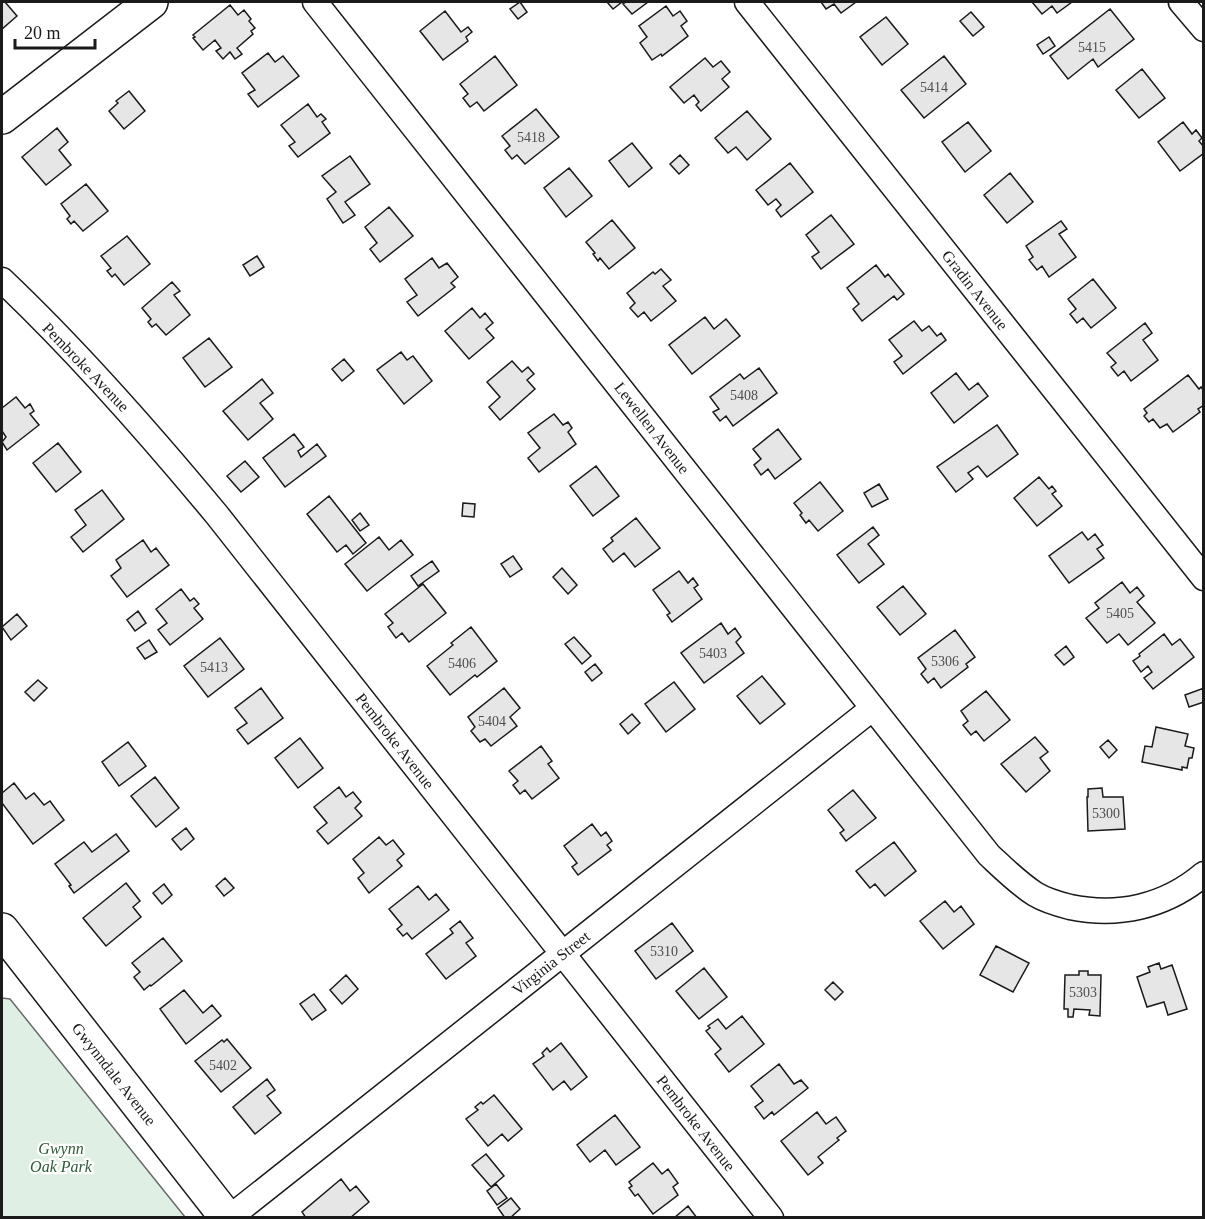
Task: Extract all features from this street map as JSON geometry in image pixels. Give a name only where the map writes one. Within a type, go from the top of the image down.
[{"type":"street","points":[[2,117],[151,2]]},
{"type":"street","name":"Lewellen Avenue","points":[[315,2],[989,855],[1036,895],[1061,905],[1085,910],[1117,911],[1147,905],[1178,892],[1203,874]]},
{"type":"street","name":"Gradin Avenue","points":[[747,2],[1203,578]]},
{"type":"street","points":[[1181,2],[1203,29]]},
{"type":"street","name":"Pembroke Avenue","points":[[2,280],[122,404],[218,515],[771,1218]]},
{"type":"street","name":"Virginia Street","points":[[228,1218],[873,708]]},
{"type":"street","name":"Gwynndale Avenue","points":[[2,930],[228,1218]]},
{"type":"green space","name":"Gwynn Oak Park","points":[[2,998],[10,999],[185,1217],[2,1217]]},
{"type":"building","points":[[2,2],[5,2],[17,16],[2,29]]},
{"type":"building","points":[[520,2],[527,12],[518,19],[510,9]]},
{"type":"building","points":[[607,2],[622,2],[613,9]]},
{"type":"building","points":[[648,2],[632,14],[623,4]]},
{"type":"building","points":[[821,2],[856,2],[841,13],[834,4],[826,9]]},
{"type":"building","points":[[1032,2],[1072,2],[1057,13],[1052,6],[1042,14]]},
{"type":"building","points":[[230,5],[238,15],[244,10],[255,28],[251,31],[253,34],[237,48],[242,54],[235,59],[230,52],[223,59],[216,51],[221,48],[215,40],[203,50],[193,35]]},
{"type":"building","points":[[666,6],[673,16],[680,11],[687,21],[681,26],[688,36],[662,56],[661,54],[652,60],[640,43],[647,37],[639,26]]},
{"type":"building","points":[[1110,9],[1134,39],[1098,67],[1093,59],[1068,79],[1050,56]]},
{"type":"building","points":[[445,11],[461,32],[468,27],[472,32],[466,37],[468,41],[443,60],[420,31]]},
{"type":"building","points":[[971,12],[984,27],[973,36],[960,21]]},
{"type":"building","points":[[886,17],[908,44],[882,65],[860,37]]},
{"type":"building","points":[[1049,37],[1055,46],[1043,54],[1037,45]]},
{"type":"building","points":[[268,53],[275,62],[283,56],[299,76],[258,107],[248,94],[255,90],[242,73]]},
{"type":"building","points":[[495,56],[517,85],[484,111],[477,102],[470,107],[463,98],[468,94],[460,84]]},
{"type":"building","points":[[944,56],[966,84],[924,118],[901,90]]},
{"type":"building","points":[[705,58],[713,67],[721,61],[730,72],[722,79],[729,87],[701,111],[696,105],[699,102],[694,95],[684,103],[670,87]]},
{"type":"building","points":[[1142,69],[1165,98],[1139,118],[1116,90]]},
{"type":"building","points":[[129,91],[145,111],[124,129],[109,111],[118,103],[116,101]]},
{"type":"building","points":[[308,104],[317,117],[321,114],[326,119],[322,122],[330,133],[298,157],[289,146],[295,142],[281,125]]},
{"type":"building","points":[[536,109],[559,137],[525,164],[517,155],[512,159],[505,150],[510,146],[502,136]]},
{"type":"building","points":[[747,111],[771,139],[747,160],[736,147],[728,153],[715,138]]},
{"type":"building","points":[[968,122],[991,151],[965,172],[942,142]]},
{"type":"building","points":[[1183,122],[1192,134],[1196,130],[1202,138],[1199,141],[1204,147],[1204,153],[1180,171],[1158,142]]},
{"type":"building","points":[[57,128],[68,142],[59,150],[71,165],[46,185],[22,157]]},
{"type":"building","points":[[632,143],[652,168],[629,187],[609,161]]},
{"type":"building","points":[[680,155],[689,165],[679,174],[670,164]]},
{"type":"building","points":[[350,156],[370,184],[345,202],[355,215],[343,223],[327,199],[336,192],[322,176]]},
{"type":"building","points":[[790,163],[813,192],[781,217],[776,210],[781,205],[776,199],[768,205],[756,190]]},
{"type":"building","points":[[569,168],[592,196],[566,217],[544,188]]},
{"type":"building","points":[[1010,173],[1033,202],[1007,223],[984,195]]},
{"type":"building","points":[[86,184],[108,211],[83,231],[74,221],[71,224],[67,219],[70,216],[61,204]]},
{"type":"building","points":[[389,207],[413,236],[380,262],[370,249],[377,243],[365,227]]},
{"type":"building","points":[[831,215],[854,244],[821,269],[812,257],[819,252],[806,235]]},
{"type":"building","points":[[612,220],[635,248],[609,269],[600,258],[598,261],[586,242]]},
{"type":"building","points":[[1061,221],[1067,229],[1059,234],[1076,257],[1049,277],[1042,266],[1037,270],[1029,260],[1033,257],[1026,246]]},
{"type":"building","points":[[127,236],[150,264],[124,285],[115,274],[112,277],[107,271],[111,268],[101,256]]},
{"type":"building","points":[[257,256],[264,267],[250,276],[243,265]]},
{"type":"building","points":[[432,258],[439,268],[447,263],[458,277],[451,283],[455,287],[418,316],[407,302],[417,295],[405,279]]},
{"type":"building","points":[[876,265],[885,277],[888,274],[904,294],[897,300],[894,296],[862,321],[853,309],[859,304],[847,288]]},
{"type":"building","points":[[661,269],[671,280],[663,286],[676,301],[651,321],[644,312],[638,317],[630,308],[635,303],[627,293],[653,272],[655,274]]},
{"type":"building","points":[[1093,279],[1116,308],[1091,328],[1083,318],[1077,323],[1070,314],[1076,309],[1068,299]]},
{"type":"building","points":[[172,282],[180,291],[174,295],[190,315],[166,335],[156,324],[152,327],[148,322],[151,319],[142,308]]},
{"type":"building","points":[[472,308],[480,318],[485,313],[493,323],[486,329],[494,338],[469,359],[445,331]]},
{"type":"building","points":[[705,317],[714,329],[726,319],[740,336],[692,374],[669,345]]},
{"type":"building","points":[[914,321],[922,331],[929,326],[937,336],[941,333],[946,340],[903,374],[894,362],[902,356],[889,340]]},
{"type":"building","points":[[1145,323],[1152,333],[1143,340],[1158,360],[1131,381],[1124,371],[1118,376],[1111,367],[1116,363],[1107,353]]},
{"type":"building","points":[[209,338],[232,367],[205,387],[183,358]]},
{"type":"building","points":[[401,352],[407,360],[413,356],[432,381],[404,404],[377,370]]},
{"type":"building","points":[[344,359],[354,371],[342,381],[332,369]]},
{"type":"building","points":[[512,361],[522,372],[528,367],[534,374],[527,380],[535,389],[500,420],[489,407],[500,397],[487,382]]},
{"type":"building","points":[[759,368],[777,393],[733,426],[726,416],[720,421],[713,412],[719,409],[710,397],[740,374],[744,379]]},
{"type":"building","points":[[956,373],[969,390],[978,383],[988,396],[954,423],[931,393]]},
{"type":"building","points":[[1188,375],[1199,389],[1201,387],[1204,391],[1204,405],[1198,409],[1200,412],[1173,432],[1167,424],[1160,428],[1153,419],[1149,422],[1144,416],[1147,413],[1144,409]]},
{"type":"building","points":[[262,379],[273,393],[260,403],[273,419],[248,440],[223,411]]},
{"type":"building","points":[[16,397],[25,408],[30,404],[34,411],[30,414],[39,425],[7,450],[2,442],[6,437],[2,431],[2,408]]},
{"type":"building","points":[[554,414],[563,425],[568,422],[572,428],[568,432],[576,444],[539,472],[528,458],[540,448],[528,433]]},
{"type":"building","points":[[997,425],[1018,454],[987,477],[978,466],[968,473],[973,479],[956,492],[937,467]]},
{"type":"building","points":[[778,429],[801,459],[775,479],[768,469],[761,475],[754,465],[761,459],[753,449]]},
{"type":"building","points":[[294,434],[304,447],[298,451],[301,457],[317,444],[326,456],[285,487],[263,458]]},
{"type":"building","points":[[58,443],[81,472],[56,492],[33,463]]},
{"type":"building","points":[[245,461],[259,477],[241,492],[227,476]]},
{"type":"building","points":[[596,466],[619,496],[593,516],[570,486]]},
{"type":"building","points":[[1039,477],[1049,489],[1052,486],[1056,491],[1052,494],[1062,506],[1037,526],[1014,498]]},
{"type":"building","points":[[820,482],[843,511],[818,531],[809,520],[806,523],[794,503]]},
{"type":"building","points":[[879,484],[888,499],[872,507],[864,493]]},
{"type":"building","points":[[102,490],[124,519],[83,552],[71,537],[86,525],[75,510]]},
{"type":"building","points":[[329,496],[366,543],[353,554],[346,545],[337,552],[307,514]]},
{"type":"building","points":[[463,503],[475,504],[474,517],[462,516]]},
{"type":"building","points":[[360,513],[369,525],[360,531],[352,520]]},
{"type":"building","points":[[636,518],[660,548],[635,567],[624,553],[613,562],[603,549],[613,541],[611,538]]},
{"type":"building","points":[[873,527],[879,535],[868,544],[884,564],[859,583],[837,555]]},
{"type":"building","points":[[1082,532],[1088,540],[1095,534],[1103,545],[1097,549],[1104,558],[1069,583],[1049,556]]},
{"type":"building","points":[[379,537],[389,550],[401,540],[413,555],[367,591],[345,564]]},
{"type":"building","points":[[143,540],[151,552],[156,548],[169,565],[127,597],[111,576],[121,568],[116,560]]},
{"type":"building","points":[[513,556],[522,569],[510,577],[501,564]]},
{"type":"building","points":[[432,561],[439,571],[418,586],[411,576]]},
{"type":"building","points":[[562,568],[577,585],[568,594],[553,577]]},
{"type":"building","points":[[679,571],[688,583],[693,578],[698,585],[694,588],[702,599],[672,622],[667,615],[670,613],[653,590]]},
{"type":"building","points":[[1122,582],[1130,593],[1137,587],[1144,596],[1137,602],[1155,623],[1128,645],[1119,634],[1107,643],[1086,618],[1099,608],[1095,603]]},
{"type":"building","points":[[423,584],[446,613],[409,642],[402,633],[396,638],[388,627],[393,623],[385,614]]},
{"type":"building","points":[[903,586],[926,614],[900,635],[877,607]]},
{"type":"building","points":[[181,589],[190,601],[194,598],[199,604],[194,608],[203,619],[170,645],[158,630],[167,623],[156,609]]},
{"type":"building","points":[[138,611],[146,623],[135,631],[127,620]]},
{"type":"building","points":[[17,614],[27,626],[11,640],[2,627]]},
{"type":"building","points":[[721,623],[728,634],[735,628],[741,637],[736,642],[744,653],[704,683],[681,653]]},
{"type":"building","points":[[471,627],[497,661],[450,695],[427,666]]},
{"type":"building","points":[[955,630],[975,657],[966,664],[968,667],[941,688],[934,678],[928,683],[921,674],[926,669],[918,658]]},
{"type":"building","points":[[1164,634],[1172,645],[1180,639],[1194,657],[1153,689],[1144,678],[1152,672],[1148,666],[1141,672],[1133,661]]},
{"type":"building","points":[[574,637],[591,656],[582,664],[565,644]]},
{"type":"building","points":[[220,638],[244,669],[208,697],[184,666]]},
{"type":"building","points":[[149,640],[157,652],[145,659],[137,648]]},
{"type":"building","points":[[1066,646],[1074,657],[1064,665],[1055,655]]},
{"type":"building","points":[[595,664],[602,673],[592,681],[585,672]]},
{"type":"building","points":[[762,676],[785,704],[760,724],[737,696]]},
{"type":"building","points":[[38,680],[47,688],[34,701],[25,692]]},
{"type":"building","points":[[674,682],[695,709],[666,732],[645,704]]},
{"type":"building","points":[[261,688],[283,718],[248,744],[237,730],[247,723],[235,708]]},
{"type":"building","points":[[504,688],[520,708],[510,717],[517,726],[491,746],[485,739],[480,742],[471,731],[475,727],[468,717]]},
{"type":"building","points":[[1204,688],[1204,702],[1189,707],[1185,695]]},
{"type":"building","points":[[986,691],[1010,720],[984,741],[976,731],[971,735],[963,725],[968,721],[961,711]]},
{"type":"building","points":[[632,714],[640,723],[628,734],[620,724]]},
{"type":"building","points":[[1156,727],[1188,734],[1185,746],[1194,748],[1187,768],[1182,767],[1182,770],[1142,762],[1145,746],[1152,747]]},
{"type":"building","points":[[1035,737],[1048,752],[1040,758],[1050,771],[1026,792],[1001,764]]},
{"type":"building","points":[[300,738],[323,768],[298,788],[275,758]]},
{"type":"building","points":[[1108,740],[1117,750],[1109,758],[1100,747]]},
{"type":"building","points":[[128,742],[146,766],[119,786],[102,762]]},
{"type":"building","points":[[541,746],[552,761],[548,764],[559,778],[532,799],[525,790],[520,794],[513,785],[518,781],[509,771]]},
{"type":"building","points":[[155,777],[179,808],[156,827],[131,796]]},
{"type":"building","points":[[14,783],[26,799],[34,793],[44,805],[50,801],[64,820],[33,844],[2,803],[2,793]]},
{"type":"building","points":[[339,787],[346,797],[353,792],[361,802],[355,808],[362,816],[328,844],[317,831],[327,823],[314,807]]},
{"type":"building","points":[[1102,788],[1103,797],[1123,797],[1125,829],[1088,831],[1088,789]]},
{"type":"building","points":[[853,790],[876,818],[846,841],[840,833],[844,830],[828,810]]},
{"type":"building","points":[[592,824],[601,836],[606,832],[612,841],[607,845],[611,850],[578,875],[572,867],[577,863],[564,846]]},
{"type":"building","points":[[186,828],[194,839],[181,850],[172,839]]},
{"type":"building","points":[[116,834],[129,851],[74,893],[69,886],[71,885],[55,864],[84,842],[92,852]]},
{"type":"building","points":[[379,837],[386,845],[393,840],[404,854],[397,860],[402,866],[369,893],[358,878],[364,873],[353,859]]},
{"type":"building","points":[[894,842],[916,871],[885,896],[875,884],[870,888],[856,871]]},
{"type":"building","points":[[225,878],[234,888],[224,896],[216,886]]},
{"type":"building","points":[[126,883],[140,901],[133,907],[141,917],[106,946],[83,918]]},
{"type":"building","points":[[164,884],[172,895],[162,904],[153,893]]},
{"type":"building","points":[[418,886],[429,900],[436,894],[449,910],[412,939],[407,933],[403,936],[397,929],[402,925],[389,909]]},
{"type":"building","points":[[945,901],[954,912],[961,906],[974,924],[943,949],[920,921]]},
{"type":"building","points":[[460,921],[473,938],[466,943],[476,956],[446,979],[426,954],[453,933],[450,929]]},
{"type":"building","points":[[672,923],[693,951],[656,979],[635,951]]},
{"type":"building","points":[[163,938],[182,961],[144,990],[134,977],[140,972],[132,963]]},
{"type":"building","points":[[996,946],[1029,963],[1013,992],[980,975]]},
{"type":"building","points":[[1159,963],[1161,969],[1172,965],[1187,1009],[1168,1015],[1164,1002],[1147,1007],[1137,977],[1150,972],[1148,967]]},
{"type":"building","points":[[704,968],[727,997],[699,1019],[676,991]]},
{"type":"building","points":[[1079,971],[1088,971],[1088,975],[1101,975],[1100,1016],[1089,1015],[1090,1010],[1074,1009],[1073,1017],[1068,1017],[1068,1009],[1064,1009],[1065,975],[1079,975]]},
{"type":"building","points":[[346,975],[358,989],[342,1004],[330,990]]},
{"type":"building","points":[[833,982],[843,992],[835,1000],[825,990]]},
{"type":"building","points":[[184,990],[203,1013],[212,1005],[221,1016],[186,1044],[160,1009]]},
{"type":"building","points":[[314,994],[326,1010],[312,1020],[300,1004]]},
{"type":"building","points":[[742,1016],[764,1044],[729,1072],[715,1054],[721,1049],[706,1031],[710,1028],[708,1026],[718,1019],[726,1029]]},
{"type":"building","points":[[227,1039],[251,1068],[221,1092],[195,1061],[222,1040],[224,1042]]},
{"type":"building","points":[[561,1043],[587,1077],[571,1090],[564,1081],[553,1090],[533,1064],[544,1056],[542,1053],[547,1048],[550,1052]]},
{"type":"building","points":[[779,1064],[794,1084],[801,1080],[808,1088],[774,1115],[772,1112],[764,1119],[755,1107],[763,1101],[751,1086]]},
{"type":"building","points":[[267,1079],[275,1090],[267,1096],[281,1113],[255,1134],[233,1107]]},
{"type":"building","points":[[494,1095],[522,1129],[508,1141],[502,1134],[488,1146],[466,1119],[478,1110],[475,1107]]},
{"type":"building","points":[[817,1112],[826,1124],[836,1117],[846,1131],[837,1138],[839,1140],[818,1157],[823,1163],[808,1175],[781,1141]]},
{"type":"building","points":[[615,1115],[640,1147],[616,1165],[605,1150],[590,1162],[577,1145]]},
{"type":"building","points":[[486,1154],[504,1176],[491,1187],[472,1165]]},
{"type":"building","points":[[653,1163],[662,1174],[668,1169],[678,1183],[673,1187],[678,1195],[653,1214],[638,1194],[635,1196],[629,1188],[632,1186],[629,1182]]},
{"type":"building","points":[[341,1179],[350,1191],[356,1186],[369,1202],[350,1218],[306,1218],[302,1212]]},
{"type":"building","points":[[496,1184],[507,1198],[497,1205],[487,1191]]},
{"type":"building","points":[[511,1198],[520,1209],[510,1218],[505,1218],[498,1208]]},
{"type":"building","points":[[688,1206],[697,1218],[674,1218]]}]
